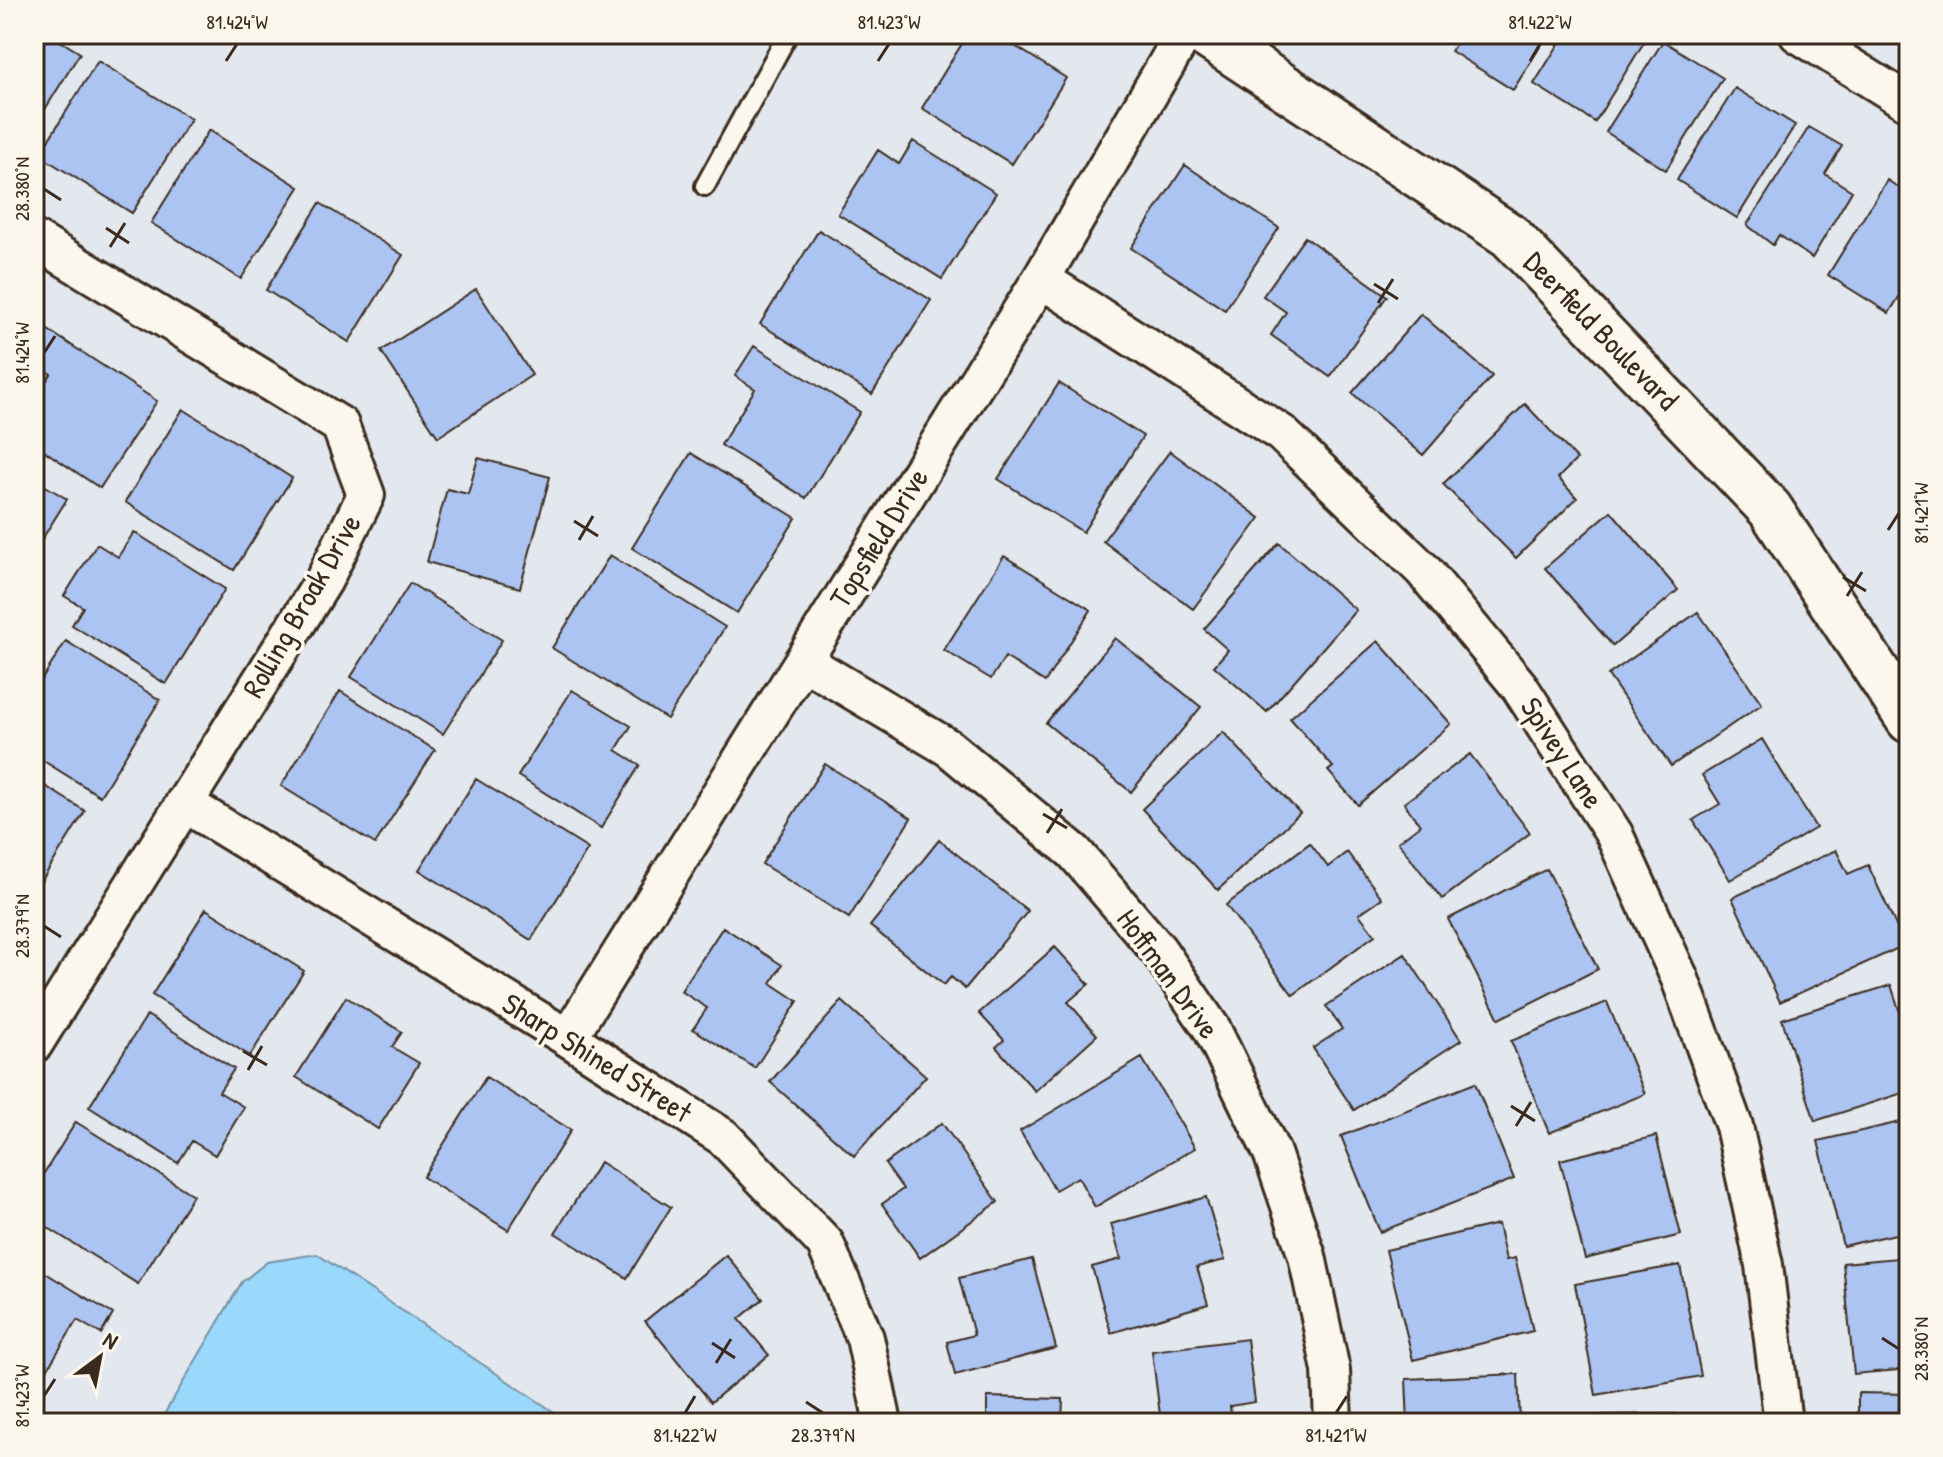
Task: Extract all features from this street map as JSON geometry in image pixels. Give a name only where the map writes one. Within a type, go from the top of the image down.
[{"type":"street","name":"Topsfield Drive","points":[[568,1038],[1041,279],[1184,34]]},
{"type":"street","name":"Deerfield Boulevard","points":[[1204,34],[1510,236],[1770,509],[1909,720]]},
{"type":"street","points":[[1798,34],[1909,103]]},
{"type":"street","name":"Rolling Broak Drive","points":[[34,239],[340,425],[366,495],[324,580],[34,1044]]},
{"type":"street","name":"Spivey Lane","points":[[1041,279],[1281,433],[1423,570],[1519,686],[1614,834],[1680,979],[1734,1126],[1764,1265],[1783,1423]]},
{"type":"street","name":"Hoffman Drive","points":[[803,661],[949,748],[1074,852],[1159,951],[1212,1029],[1272,1153],[1307,1256],[1331,1370],[1333,1423]]},
{"type":"street","name":"Sharp Shined Street","points":[[184,803],[568,1038],[723,1137],[825,1243],[865,1338],[883,1423]]},
{"type":"lane","points":[[705,186],[788,34]]},
{"type":"water","points":[[317,1254],[563,1418],[566,1423],[159,1423],[242,1282],[267,1262]]},
{"type":"building","points":[[34,34],[49,34],[80,53],[34,127]]},
{"type":"building","points":[[968,34],[996,34],[1066,78],[1012,164],[922,108]]},
{"type":"building","points":[[1462,34],[1548,34],[1513,90],[1451,51]]},
{"type":"building","points":[[1565,34],[1649,34],[1595,122],[1534,84]]},
{"type":"building","points":[[1663,41],[1723,78],[1666,170],[1606,132]]},
{"type":"building","points":[[98,61],[191,119],[132,213],[39,155]]},
{"type":"building","points":[[1735,88],[1795,125],[1737,218],[1677,180]]},
{"type":"building","points":[[1809,127],[1842,146],[1825,174],[1852,191],[1812,258],[1779,235],[1773,245],[1747,225]]},
{"type":"building","points":[[209,130],[299,187],[241,279],[151,223]]},
{"type":"building","points":[[913,141],[996,193],[942,279],[838,214],[878,150],[899,164]]},
{"type":"building","points":[[1185,165],[1279,228],[1225,310],[1131,248]]},
{"type":"building","points":[[1887,180],[1909,194],[1909,281],[1889,313],[1828,275]]},
{"type":"building","points":[[320,203],[403,255],[349,342],[266,290]]},
{"type":"building","points":[[819,230],[931,300],[872,394],[760,324]]},
{"type":"building","points":[[1305,237],[1387,296],[1330,377],[1271,335],[1286,312],[1263,296]]},
{"type":"building","points":[[476,289],[532,375],[438,437],[381,351]]},
{"type":"building","points":[[1421,314],[1492,376],[1423,455],[1352,393]]},
{"type":"building","points":[[45,328],[157,401],[100,488],[34,444],[34,400],[51,374],[34,363],[34,344]]},
{"type":"building","points":[[754,346],[860,412],[806,498],[721,445],[755,389],[735,376]]},
{"type":"building","points":[[1059,383],[1143,436],[1083,532],[998,479]]},
{"type":"building","points":[[1525,404],[1577,459],[1558,478],[1577,498],[1516,558],[1443,484]]},
{"type":"building","points":[[183,409],[292,478],[234,570],[125,502]]},
{"type":"building","points":[[1170,451],[1260,518],[1193,609],[1103,541]]},
{"type":"building","points":[[691,453],[796,518],[737,613],[632,548]]},
{"type":"building","points":[[478,458],[550,477],[520,588],[427,562],[447,489],[468,494]]},
{"type":"building","points":[[34,479],[67,499],[34,552]]},
{"type":"building","points":[[1611,511],[1678,590],[1613,646],[1545,568]]},
{"type":"building","points":[[134,532],[225,589],[166,684],[72,625],[83,607],[64,596],[97,544],[118,557]]},
{"type":"building","points":[[1279,543],[1356,610],[1267,712],[1214,666],[1228,650],[1204,629]]},
{"type":"building","points":[[610,555],[725,627],[667,719],[552,648]]},
{"type":"building","points":[[1004,556],[1091,610],[1045,682],[1005,657],[991,679],[944,650]]},
{"type":"building","points":[[410,583],[502,640],[443,734],[351,677]]},
{"type":"building","points":[[1698,612],[1762,704],[1671,766],[1608,675]]},
{"type":"building","points":[[1115,638],[1201,707],[1131,792],[1046,723]]},
{"type":"building","points":[[66,641],[160,700],[100,796],[34,755],[34,692]]},
{"type":"building","points":[[1378,641],[1451,724],[1358,805],[1328,771],[1333,767],[1290,718]]},
{"type":"building","points":[[572,690],[631,726],[616,750],[640,765],[601,828],[518,776]]},
{"type":"building","points":[[340,691],[435,750],[375,844],[281,786]]},
{"type":"building","points":[[1223,732],[1300,813],[1218,890],[1142,809]]},
{"type":"building","points":[[1762,739],[1816,828],[1730,880],[1693,820],[1720,804],[1702,775]]},
{"type":"building","points":[[1470,754],[1530,833],[1442,899],[1398,842],[1420,825],[1404,803]]},
{"type":"building","points":[[825,764],[911,818],[849,918],[762,864]]},
{"type":"building","points":[[34,779],[85,811],[34,893]]},
{"type":"building","points":[[476,779],[588,849],[531,940],[419,870]]},
{"type":"building","points":[[939,840],[1028,911],[965,989],[951,977],[944,985],[870,926]]},
{"type":"building","points":[[1310,843],[1328,867],[1347,852],[1382,898],[1359,914],[1375,935],[1293,995],[1226,905]]},
{"type":"building","points":[[1836,850],[1848,874],[1868,865],[1905,945],[1780,1002],[1732,898]]},
{"type":"building","points":[[1547,869],[1598,969],[1499,1019],[1448,919]]},
{"type":"building","points":[[206,909],[304,971],[250,1056],[152,995]]},
{"type":"building","points":[[723,927],[782,965],[771,983],[798,1001],[755,1068],[693,1029],[707,1008],[681,991]]},
{"type":"building","points":[[1055,947],[1089,984],[1068,1002],[1097,1035],[1035,1091],[996,1047],[1004,1040],[979,1013]]},
{"type":"building","points":[[1405,954],[1461,1040],[1354,1110],[1313,1048],[1342,1029],[1326,1006]]},
{"type":"building","points":[[1891,985],[1909,1040],[1909,1091],[1815,1121],[1782,1019]]},
{"type":"building","points":[[346,997],[402,1032],[392,1047],[419,1063],[378,1129],[296,1077]]},
{"type":"building","points":[[842,1001],[926,1076],[854,1156],[770,1082]]},
{"type":"building","points":[[1607,1002],[1645,1094],[1549,1133],[1511,1041]]},
{"type":"building","points":[[147,1015],[234,1069],[219,1092],[244,1107],[215,1155],[192,1141],[178,1163],[89,1107]]},
{"type":"building","points":[[1142,1058],[1195,1148],[1095,1207],[1078,1177],[1055,1190],[1020,1131]]},
{"type":"building","points":[[486,1077],[571,1130],[508,1230],[423,1177]]},
{"type":"building","points":[[1475,1083],[1514,1179],[1380,1232],[1341,1136]]},
{"type":"building","points":[[1909,1120],[1909,1231],[1843,1246],[1818,1141]]},
{"type":"building","points":[[76,1122],[193,1195],[138,1284],[34,1219],[34,1189]]},
{"type":"building","points":[[942,1123],[998,1202],[920,1258],[882,1204],[903,1189],[885,1164]]},
{"type":"building","points":[[1656,1136],[1681,1235],[1585,1259],[1560,1160]]},
{"type":"building","points":[[600,1162],[671,1207],[627,1278],[555,1233]]},
{"type":"building","points":[[1206,1197],[1225,1260],[1197,1267],[1208,1304],[1111,1333],[1092,1267],[1121,1259],[1111,1224]]},
{"type":"building","points":[[1498,1224],[1506,1260],[1515,1258],[1533,1331],[1413,1360],[1386,1250]]},
{"type":"building","points":[[726,1255],[763,1299],[739,1319],[769,1355],[711,1402],[645,1321]]},
{"type":"building","points":[[1909,1257],[1909,1369],[1854,1374],[1843,1263]]},
{"type":"building","points":[[1032,1259],[1056,1348],[955,1375],[947,1342],[974,1335],[959,1278]]},
{"type":"building","points":[[1680,1265],[1701,1376],[1596,1395],[1575,1284]]},
{"type":"building","points":[[34,1266],[113,1314],[101,1334],[77,1320],[36,1388]]},
{"type":"building","points":[[1247,1339],[1255,1402],[1230,1406],[1232,1423],[1161,1423],[1152,1351]]},
{"type":"building","points":[[1518,1374],[1520,1423],[1408,1423],[1406,1379]]},
{"type":"building","points":[[1858,1393],[1909,1394],[1909,1423],[1858,1423]]},
{"type":"building","points":[[987,1397],[1063,1399],[1062,1423],[987,1423]]},
{"type":"building","points":[[1675,1414],[1675,1423],[1602,1423],[1602,1415]]}]
